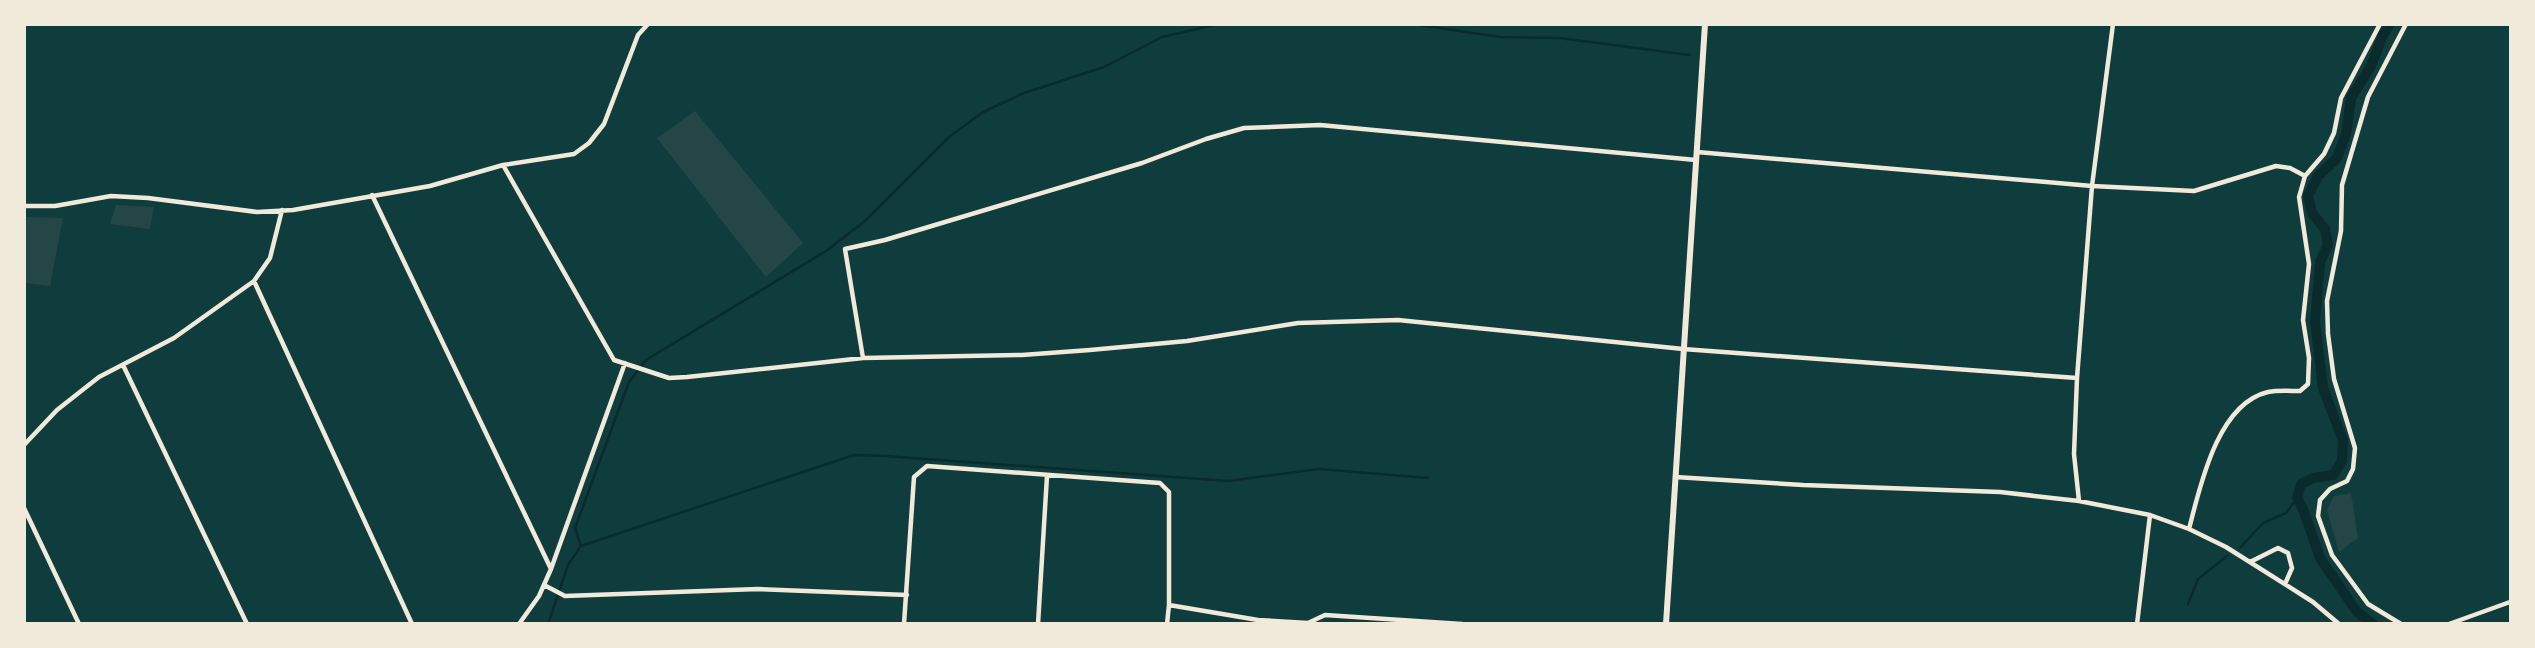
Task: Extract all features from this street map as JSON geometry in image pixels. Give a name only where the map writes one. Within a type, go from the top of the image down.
[{"type":"main road","points":[[1666,624],[1705,24]]},
{"type":"street","points":[[24,206],[55,206],[111,196],[257,212],[282,210],[430,186],[503,165],[574,154],[589,143],[604,124],[638,35],[648,24]]},
{"type":"street","points":[[2079,501],[2074,454],[2077,378],[2092,186],[2113,24]]},
{"type":"street","points":[[2189,529],[2203,472],[2227,424],[2248,401],[2267,392],[2301,391],[2308,384],[2309,358],[2303,320],[2309,264],[2299,197],[2305,176],[2324,154],[2334,133],[2341,98],[2380,24]]},
{"type":"street","points":[[2401,624],[2368,604],[2332,555],[2318,516],[2320,500],[2330,489],[2347,481],[2353,469],[2355,448],[2334,379],[2328,334],[2327,301],[2341,231],[2342,185],[2368,97],[2406,24]]},
{"type":"street","points":[[863,358],[845,250],[1142,163],[1244,128],[1320,125],[1696,160]]},
{"type":"street","points":[[1697,152],[2092,186],[2194,191],[2276,166],[2290,168],[2305,176]]},
{"type":"street","points":[[503,165],[614,360],[669,378],[863,358],[1022,355],[1090,350],[1187,341],[1261,328],[1352,320],[1398,320],[1683,349],[2077,378]]},
{"type":"street","points":[[372,195],[551,569]]},
{"type":"street","points":[[24,445],[57,410],[99,377],[174,338],[254,281],[270,258],[282,210]]},
{"type":"street","points":[[254,281],[412,624]]},
{"type":"street","points":[[519,624],[539,596],[551,569],[625,363]]},
{"type":"street","points":[[122,365],[247,624]]},
{"type":"street","points":[[904,624],[914,477],[927,466],[1047,477],[1160,483],[1169,492],[1167,624]]},
{"type":"street","points":[[1038,624],[1047,477]]},
{"type":"street","points":[[1675,477],[2000,492],[2079,501],[2150,515],[2189,529],[2226,547],[2313,601],[2339,624]]},
{"type":"street","points":[[24,508],[79,624]]},
{"type":"street","points":[[2137,624],[2150,515]]},
{"type":"street","points":[[2250,562],[2278,548],[2288,553],[2292,568],[2285,584]]},
{"type":"street","points":[[544,585],[565,596],[758,589],[907,595]]},
{"type":"street","points":[[2449,624],[2511,601]]},
{"type":"street","points":[[1169,605],[1258,620],[1308,622],[1325,615],[1462,624]]},
{"type":"shaded area","points":[[695,111],[803,243],[766,277],[657,138]]},
{"type":"shaded area","points":[[116,205],[154,207],[150,229],[110,224]]},
{"type":"shaded area","points":[[25,217],[63,218],[50,286],[25,283]]},
{"type":"shaded area","points":[[2351,493],[2358,538],[2339,552],[2327,510],[2334,496]]},
{"type":"waterway","points":[[581,546],[575,528],[629,382],[646,360],[826,251],[865,221],[949,137],[983,112],[1024,93],[1104,67],[1162,37],[1219,24]]},
{"type":"waterway","points":[[1412,24],[1500,37],[1559,38],[1690,55]]},
{"type":"waterway","points":[[2373,624],[2357,612],[2320,558],[2297,498],[2301,484],[2313,478],[2333,475],[2342,461],[2343,441],[2323,388],[2315,322],[2320,262],[2328,245],[2325,229],[2312,213],[2308,196],[2318,176],[2337,158],[2346,134],[2351,98],[2371,66],[2390,24]]},
{"type":"waterway","points":[[548,624],[568,565],[581,546],[854,455],[1228,481],[1319,469],[1428,478]]},
{"type":"waterway","points":[[2240,548],[2263,523],[2286,513],[2297,498]]},
{"type":"waterway","points":[[2188,604],[2198,579],[2227,556]]}]
